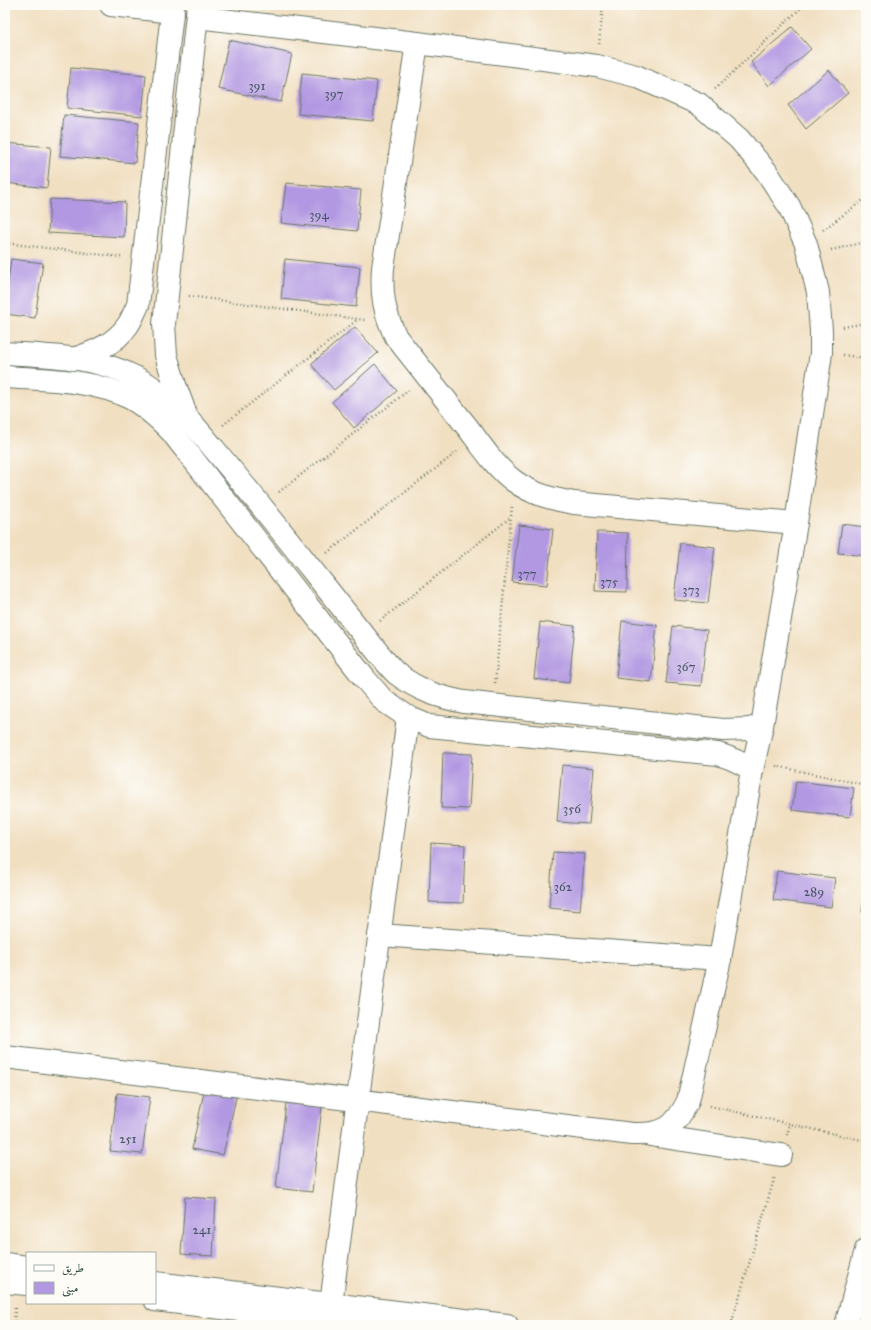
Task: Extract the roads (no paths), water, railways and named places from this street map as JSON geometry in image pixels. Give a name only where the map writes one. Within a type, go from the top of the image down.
[{"type":"street","points":[[73,358],[96,351],[114,340],[129,324],[138,305],[173,8],[111,5]]},
{"type":"street","points":[[186,415],[166,355],[164,324],[198,11],[417,43],[597,66],[636,76],[698,104],[739,139],[766,170],[789,206],[807,249],[818,292],[821,331],[820,353],[796,523],[762,726],[753,765],[720,959],[688,1101],[680,1117],[667,1129],[650,1135]]},
{"type":"street","points":[[417,43],[383,268],[382,287],[384,305],[389,323],[396,336],[499,468],[514,481],[533,492],[553,500],[796,523]]},
{"type":"street","points":[[5,353],[73,358],[105,364],[135,376],[162,393],[186,415],[261,505],[380,656],[396,673],[417,687],[440,697],[464,702],[723,730],[749,729],[762,726]]},
{"type":"street","points":[[5,377],[80,384],[105,388],[130,398],[152,412],[171,431],[384,701],[408,717],[429,726],[718,754],[753,765]]},
{"type":"street","points":[[331,1304],[408,717]]},
{"type":"street","points":[[380,935],[720,959]]},
{"type":"street","points":[[5,1056],[650,1135],[781,1155]]},
{"type":"street","points":[[846,1325],[866,1250]]},
{"type":"street","points":[[5,1264],[26,1267]]},
{"type":"street","points":[[5,1282],[26,1284]]},
{"type":"street","points":[[156,1282],[507,1325]]},
{"type":"street","points":[[156,1300],[366,1325]]}]
